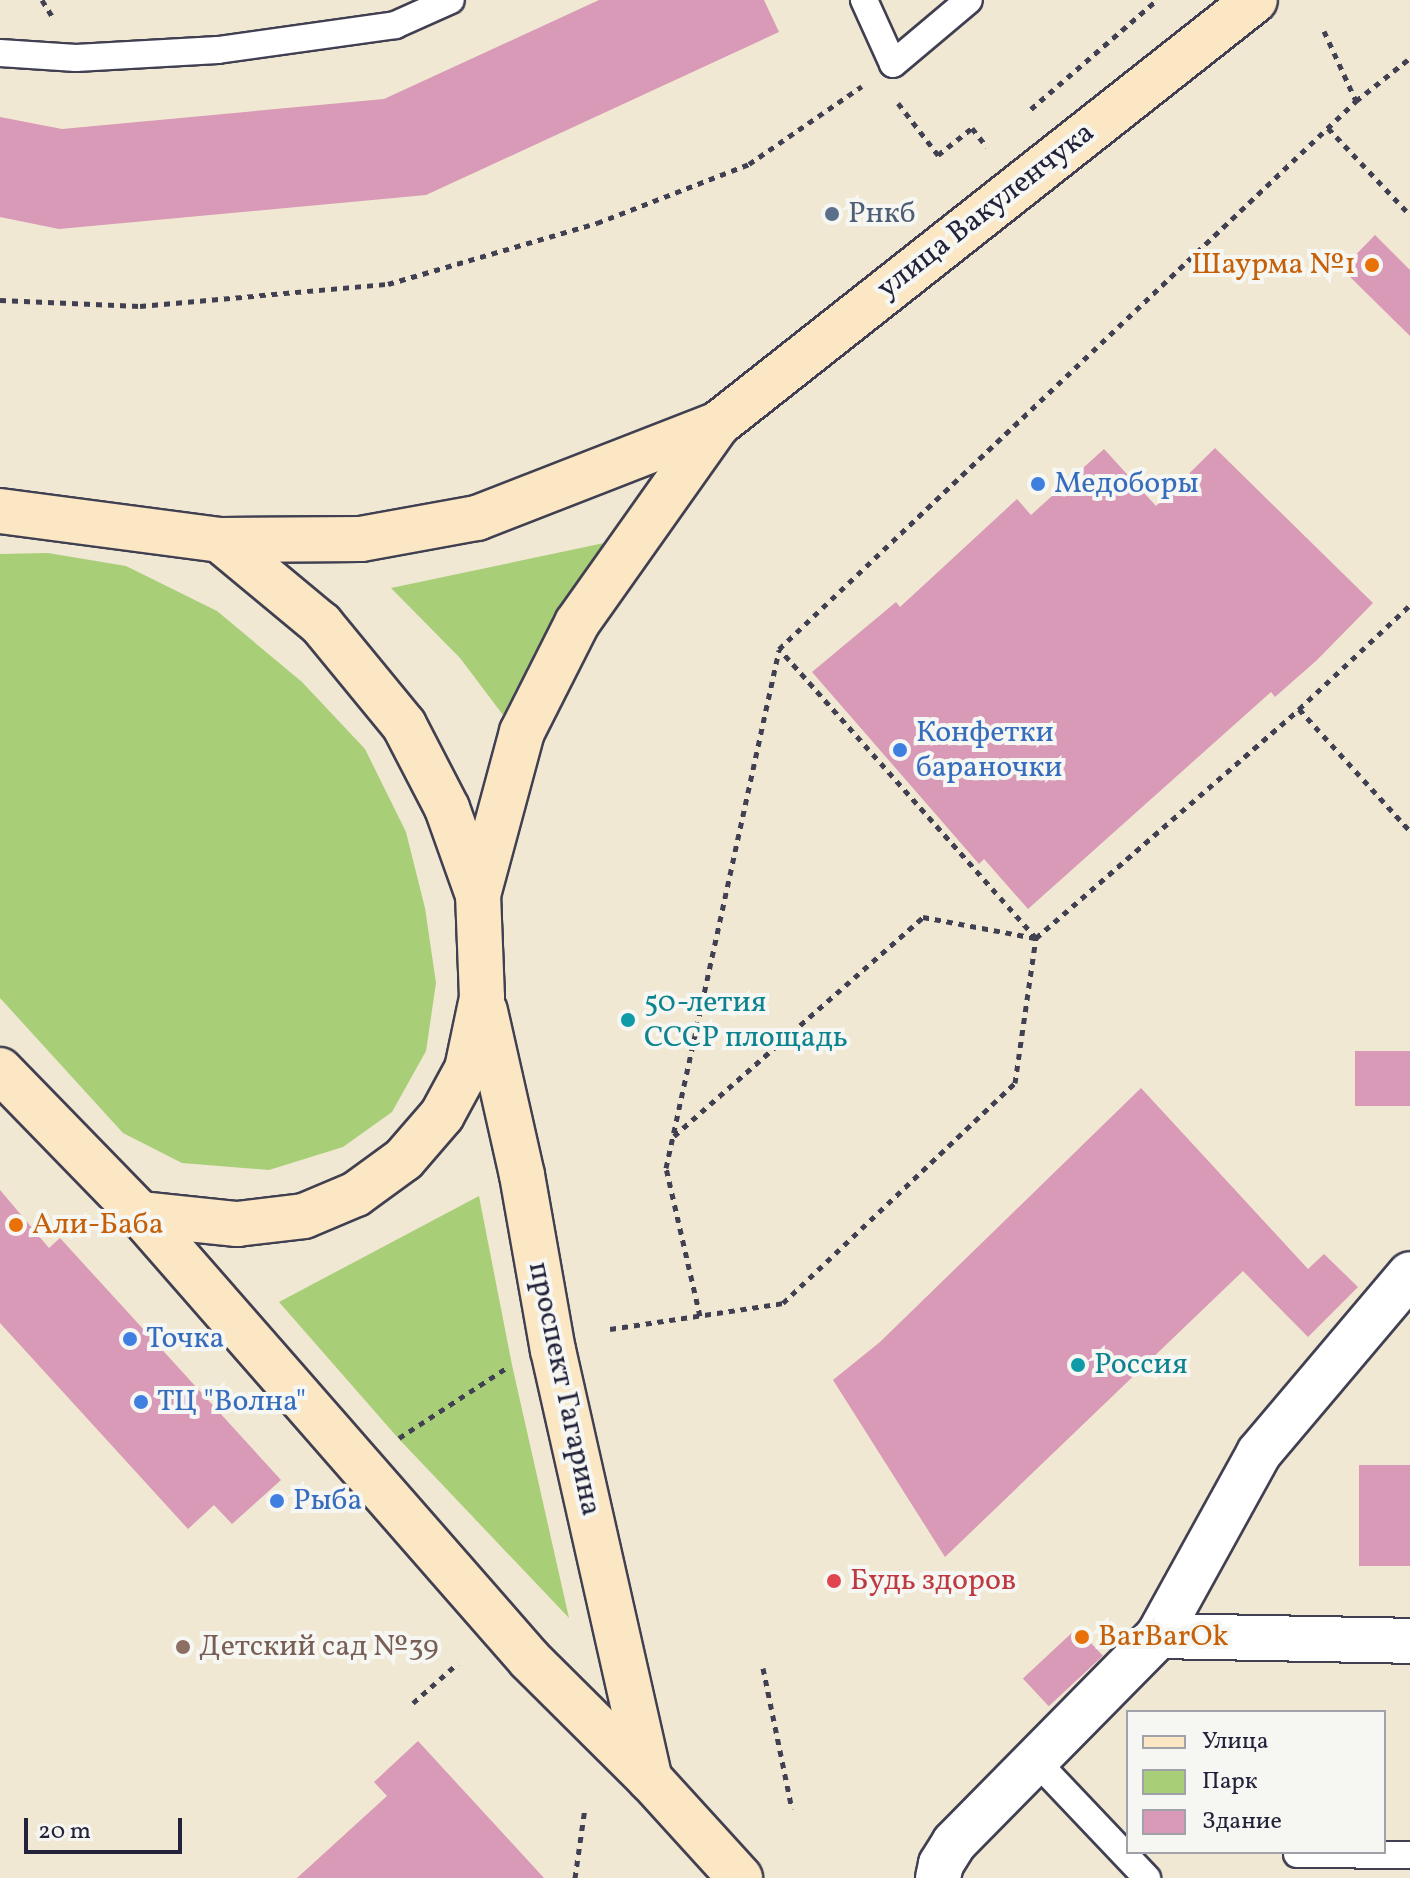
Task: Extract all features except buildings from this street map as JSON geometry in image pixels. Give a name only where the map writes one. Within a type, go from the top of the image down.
[{"type":"main road","name":"улица Вакуленчука","points":[[478,895],[529,719],[577,623],[718,424],[1255,0]]},
{"type":"main road","name":"улица Вакуленчука","points":[[220,540],[361,539],[477,518],[718,424]]},
{"type":"main road","points":[[0,511],[220,540],[321,624],[404,725],[447,808],[478,895],[482,998],[467,1069],[442,1115],[404,1159],[356,1194],[304,1216],[237,1224],[140,1214],[0,1070]]},
{"type":"main road","name":"проспект Гагарина","points":[[482,998],[522,1175],[553,1350],[650,1779]]},
{"type":"main road","name":"проспект Гагарина","points":[[140,1214],[530,1660],[650,1779],[740,1878]]},
{"type":"street","points":[[938,1878],[941,1864],[954,1843],[1158,1636],[1259,1453],[1410,1274]]},
{"type":"street","points":[[1158,1636],[1410,1641]]},
{"type":"lane","points":[[0,53],[76,58],[218,50],[395,25],[451,0]]},
{"type":"lane","points":[[864,0],[885,70],[969,0]]},
{"type":"lane","points":[[1035,1760],[1147,1878]]},
{"type":"lane","points":[[1297,1854],[1410,1855]]},
{"type":"path","points":[[1020,119],[1157,0]]},
{"type":"path","points":[[1324,31],[1356,101]]},
{"type":"path","points":[[700,1316],[666,1168],[779,649],[1356,101],[1410,58]]},
{"type":"path","points":[[0,300],[140,306],[388,284],[597,223],[749,164],[885,70],[938,155],[972,128],[986,148],[997,138]]},
{"type":"path","points":[[1328,128],[1410,215]]},
{"type":"path","points":[[610,1329],[783,1303],[1015,1083],[1036,938],[1299,709],[1410,605]]},
{"type":"path","points":[[779,649],[1036,938]]},
{"type":"path","points":[[1299,709],[1410,831]]},
{"type":"path","points":[[672,1138],[923,917],[1036,938]]},
{"type":"path","points":[[398,1438],[512,1365]]},
{"type":"path","points":[[413,1703],[458,1663]]},
{"type":"path","points":[[763,1668],[792,1809]]},
{"type":"path","points":[[575,1878],[585,1808]]},
{"type":"green space","points":[[609,542],[540,642],[503,715],[460,658],[391,588]]},
{"type":"green space","points":[[48,553],[126,566],[217,611],[302,682],[365,749],[406,832],[425,908],[436,983],[426,1051],[392,1112],[343,1147],[269,1170],[182,1163],[123,1133],[0,998],[0,554]]},
{"type":"green space","points":[[479,1196],[512,1365],[569,1618],[398,1438],[279,1302]]},
{"type":"place","name":"Рнкб","points":[[832,214]]},
{"type":"place","name":"Шаурма №1","points":[[1372,265]]},
{"type":"place","name":"Медоборы","points":[[1038,484]]},
{"type":"place","name":"Конфетки бараночки","points":[[900,750]]},
{"type":"place","name":"50-летия СССР площадь","points":[[628,1020]]},
{"type":"place","name":"Али-Баба","points":[[16,1225]]},
{"type":"place","name":"Точка","points":[[130,1339]]},
{"type":"place","name":"Россия","points":[[1078,1365]]},
{"type":"place","name":"ТЦ \"Волна\"","points":[[141,1402]]},
{"type":"place","name":"Рыба","points":[[277,1501]]},
{"type":"place","name":"Будь здоров","points":[[834,1581]]},
{"type":"place","name":"BarBarOk","points":[[1082,1637]]},
{"type":"place","name":"Детский сад №39","points":[[183,1647]]}]
